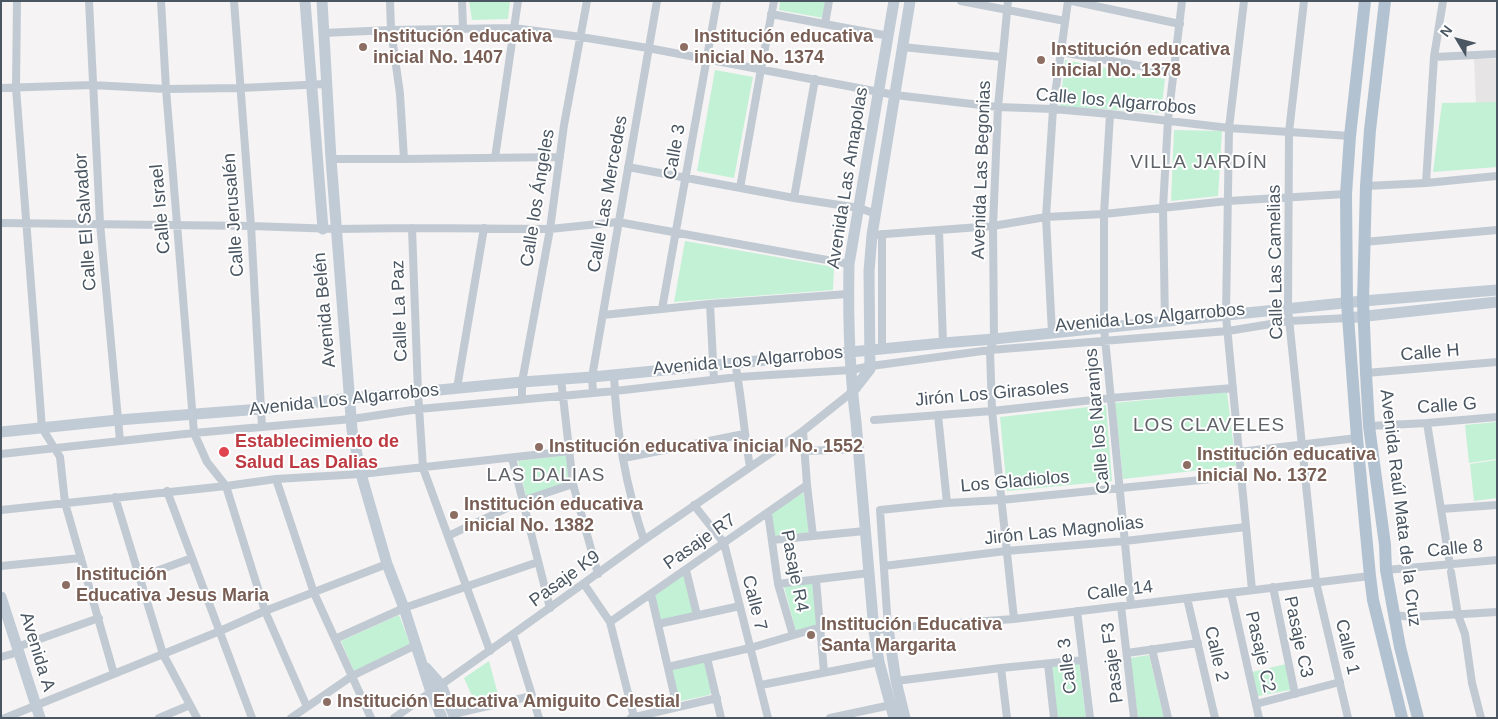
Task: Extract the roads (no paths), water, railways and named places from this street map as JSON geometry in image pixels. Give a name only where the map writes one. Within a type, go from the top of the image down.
[{"type":"main road","name":"Avenida Raúl Mata de la Cruz","points":[[1364,1],[1346,194],[1347,303],[1357,438],[1373,600],[1402,718]]},
{"type":"main road","name":"Avenida Raúl Mata de la Cruz","points":[[1385,1],[1370,130],[1366,186],[1363,301],[1366,373],[1369,426],[1385,545],[1386,570],[1416,717]]},
{"type":"street","points":[[17,1],[16,88],[42,428],[60,457],[65,503],[114,674]]},
{"type":"street","name":"Calle El Salvador","points":[[89,1],[100,223],[120,441]]},
{"type":"street","name":"Calle Israel","points":[[161,1],[166,89],[194,433],[208,462],[226,486],[266,611],[307,707]]},
{"type":"street","name":"Calle Jerusalén","points":[[234,1],[251,226],[262,427]]},
{"type":"street","name":"Avenida Belén","points":[[305,1],[323,228]]},
{"type":"street","name":"Avenida Belén","points":[[322,1],[330,159],[352,419],[361,474],[387,564],[442,718]]},
{"type":"street","points":[[390,1],[391,30],[400,94],[404,159]]},
{"type":"street","points":[[462,1],[463,28]]},
{"type":"street","points":[[495,158],[518,1]]},
{"type":"street","name":"Calle los Ángeles","points":[[522,400],[522,382],[550,229],[564,125],[587,1]]},
{"type":"street","name":"Calle Las Mercedes","points":[[593,393],[592,377],[657,1]]},
{"type":"street","name":"Calle 3","points":[[662,309],[717,1]]},
{"type":"street","points":[[740,188],[774,1]]},
{"type":"street","points":[[824,24],[829,1]]},
{"type":"street","name":"Avenida Las Amapolas","points":[[894,1],[880,93],[849,264],[848,294],[852,392],[874,632],[879,662],[894,718]]},
{"type":"street","name":"Avenida Las Amapolas","points":[[871,366],[876,350],[870,271],[877,235],[876,214],[910,1]]},
{"type":"street","points":[[961,1],[1007,5],[1065,21]]},
{"type":"street","points":[[1052,333],[1046,217],[1053,109],[1068,1]]},
{"type":"street","points":[[1072,1],[1180,24]]},
{"type":"street","points":[[1165,322],[1163,208],[1168,120],[1182,1]]},
{"type":"street","points":[[1244,1],[1229,128],[1226,316],[1252,590]]},
{"type":"street","name":"Calle Las Camelias","points":[[1304,1],[1289,132],[1288,315],[1316,582]]},
{"type":"street","points":[[1426,183],[1434,57],[1443,1]]},
{"type":"street","name":"Avenida Las Begonias","points":[[992,345],[993,226],[998,107],[1007,5]]},
{"type":"street","points":[[771,14],[889,36]]},
{"type":"street","name":"Calle los Algarrobos","points":[[323,33],[514,28],[648,48],[895,95],[998,107],[1110,114],[1229,128],[1350,136]]},
{"type":"street","points":[[902,48],[1002,57]]},
{"type":"street","points":[[1061,52],[1174,72]]},
{"type":"street","points":[[1434,57],[1497,54]]},
{"type":"street","points":[[794,198],[815,79]]},
{"type":"street","points":[[1,88],[92,86],[166,89],[326,84]]},
{"type":"street","name":"Calle los Naranjos","points":[[1110,114],[1104,214],[1104,328],[1131,604]]},
{"type":"street","points":[[330,159],[560,157]]},
{"type":"street","points":[[628,167],[794,198],[859,208],[876,214]]},
{"type":"street","points":[[1366,186],[1426,183],[1497,176]]},
{"type":"street","points":[[877,235],[993,226],[1046,217],[1104,214],[1228,201],[1346,194]]},
{"type":"street","points":[[1,223],[100,223],[336,229],[550,229],[618,222],[849,264]]},
{"type":"street","name":"Calle La Paz","points":[[412,228],[418,392],[423,468],[490,651]]},
{"type":"street","points":[[457,388],[484,228]]},
{"type":"street","points":[[939,230],[943,343]]},
{"type":"street","points":[[1364,242],[1497,230]]},
{"type":"street","name":"Avenida Los Algarrobos","points":[[1,432],[943,343],[992,345],[1106,340],[1228,331],[1288,315],[1347,303],[1497,290]]},
{"type":"street","points":[[603,315],[710,304],[848,294]]},
{"type":"street","name":"Avenida Los Algarrobos","points":[[1,454],[194,433],[352,419],[419,409],[614,391],[738,377],[851,370],[1052,333],[1226,316],[1288,315],[1348,318],[1497,302]]},
{"type":"street","points":[[710,304],[714,380]]},
{"type":"street","points":[[992,345],[992,411],[1014,618]]},
{"type":"street","points":[[810,372],[819,362],[819,356]]},
{"type":"street","name":"Calle H","points":[[1366,373],[1497,362]]},
{"type":"street","points":[[735,363],[750,467]]},
{"type":"street","points":[[852,392],[871,366]]},
{"type":"street","points":[[614,375],[614,391],[624,458],[635,512],[644,540]]},
{"type":"street","points":[[561,379],[573,484],[598,574]]},
{"type":"street","name":"Jirón Los Girasoles","points":[[874,420],[938,416],[1111,398],[1233,388]]},
{"type":"street","name":"Pasaje K9","points":[[394,718],[644,540],[803,431],[852,392]]},
{"type":"street","points":[[938,416],[947,503]]},
{"type":"street","name":"Calle G","points":[[1369,426],[1497,417]]},
{"type":"street","points":[[1427,423],[1458,615],[1465,634],[1472,683],[1482,718]]},
{"type":"street","points":[[803,431],[813,536]]},
{"type":"street","points":[[624,458],[744,434]]},
{"type":"street","points":[[1239,452],[1357,438]]},
{"type":"street","points":[[805,451],[858,449]]},
{"type":"street","points":[[1,510],[276,479],[361,474],[570,451]]},
{"type":"street","points":[[512,458],[550,608]]},
{"type":"street","name":"Los Gladiolos","points":[[884,566],[880,510],[1241,476]]},
{"type":"street","points":[[276,479],[314,593],[371,718]]},
{"type":"street","points":[[448,536],[522,501],[573,484]]},
{"type":"street","name":"Pasaje R7","points":[[610,622],[807,485]]},
{"type":"street","points":[[168,491],[252,718]]},
{"type":"street","points":[[115,497],[163,654],[197,718]]},
{"type":"street","points":[[1441,509],[1497,504]]},
{"type":"street","name":"Calle 7","points":[[694,505],[724,543],[768,718]]},
{"type":"street","name":"Pasaje R4","points":[[768,513],[778,584],[792,636]]},
{"type":"street","name":"Jirón Las Magnolias","points":[[884,566],[1006,551],[1124,541],[1246,527]]},
{"type":"street","points":[[772,540],[866,531]]},
{"type":"street","points":[[1,566],[81,558]]},
{"type":"street","points":[[140,577],[192,558]]},
{"type":"street","name":"Calle 8","points":[[1386,570],[1450,568],[1497,560]]},
{"type":"street","points":[[335,639],[404,608],[538,562]]},
{"type":"street","points":[[5,718],[266,611],[387,564]]},
{"type":"street","points":[[884,566],[888,628],[896,681],[905,718]]},
{"type":"street","points":[[686,570],[697,616]]},
{"type":"street","points":[[778,584],[869,574]]},
{"type":"street","name":"Calle 14","points":[[874,632],[888,628],[1014,618],[1370,576]]},
{"type":"street","points":[[816,580],[824,672]]},
{"type":"street","name":"Calle 1","points":[[1316,582],[1348,718]]},
{"type":"street","points":[[584,584],[610,622],[632,717],[717,698]]},
{"type":"street","name":"Pasaje C3","points":[[1273,588],[1295,694]]},
{"type":"street","name":"Pasaje C2","points":[[1231,593],[1259,718]]},
{"type":"street","points":[[651,594],[677,707]]},
{"type":"street","name":"Avenida A","points":[[1,597],[40,718]]},
{"type":"street","name":"Calle 2","points":[[1188,598],[1215,718]]},
{"type":"street","points":[[658,624],[740,606]]},
{"type":"street","name":"Pasaje F3","points":[[1121,606],[1134,718]]},
{"type":"street","name":"Calle 3","points":[[1077,611],[1090,718]]},
{"type":"street","points":[[1394,615],[1458,615],[1497,612]]},
{"type":"street","points":[[1,657],[98,618]]},
{"type":"street","points":[[668,667],[750,648],[821,627]]},
{"type":"street","points":[[514,634],[539,718]]},
{"type":"street","points":[[1127,653],[1198,643]]},
{"type":"street","points":[[291,718],[352,676],[416,645]]},
{"type":"street","points":[[1152,649],[1168,718]]},
{"type":"street","points":[[707,658],[721,718]]},
{"type":"street","points":[[896,681],[1082,660]]},
{"type":"street","points":[[761,685],[879,662]]},
{"type":"street","points":[[1048,664],[1054,718]]},
{"type":"street","name":"Avenida Belén","points":[[423,665],[441,685],[454,716]]},
{"type":"street","points":[[1001,668],[1007,718]]},
{"type":"street","points":[[1256,704],[1340,682]]},
{"type":"street","points":[[454,716],[532,696]]},
{"type":"street","points":[[159,718],[190,705]]},
{"type":"street","points":[[830,718],[891,705]]},
{"type":"place","name":"Institución educativa inicial No. 1407","points":[[363,47]]},
{"type":"place","name":"Institución educativa inicial No. 1374","points":[[684,47]]},
{"type":"place","name":"Institución educativa inicial No. 1378","points":[[1041,60]]},
{"type":"place","name":"Institución educativa inicial No. 1552","points":[[539,447]]},
{"type":"place","name":"Establecimiento de Salud Las Dalias","points":[[224,452]]},
{"type":"place","name":"Institución educativa inicial No. 1372","points":[[1187,465]]},
{"type":"place","name":"Institución educativa inicial No. 1382","points":[[454,515]]},
{"type":"place","name":"Institución Educativa Jesus Maria","points":[[66,585]]},
{"type":"place","name":"Institución Educativa Santa Margarita","points":[[811,635]]},
{"type":"place","name":"Institución Educativa Amiguito Celestial","points":[[327,702]]},
{"type":"district","name":"VILLA JARDÍN","points":[[1199,163]]},
{"type":"district","name":"LOS CLAVELES","points":[[1209,426]]},
{"type":"district","name":"LAS DALIAS","points":[[546,476]]}]
